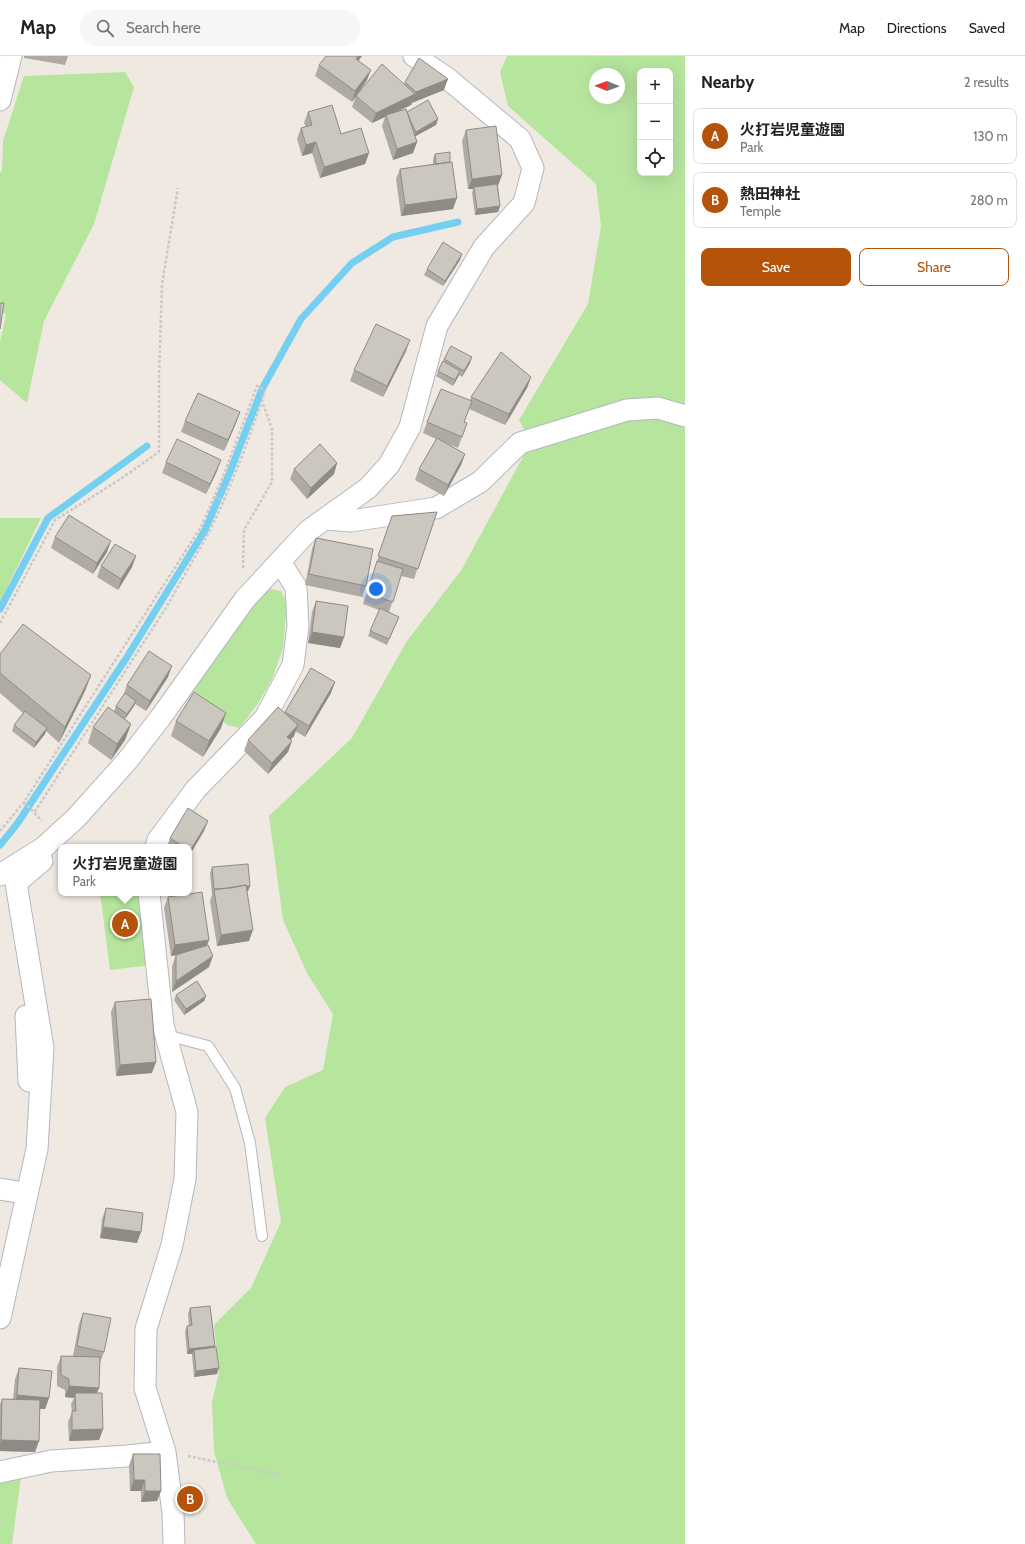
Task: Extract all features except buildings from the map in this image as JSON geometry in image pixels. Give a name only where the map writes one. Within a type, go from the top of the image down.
[{"type":"street","points":[[0,100],[10,56]]},
{"type":"street","points":[[0,875],[43,848],[76,818],[127,761],[165,711],[244,599],[308,531],[368,488],[389,465],[410,427],[437,326],[484,247],[524,203],[533,168],[520,139],[447,78],[414,56]]},
{"type":"street","points":[[325,519],[351,521],[436,508],[480,482],[520,443],[627,410],[658,408],[685,416]]},
{"type":"street","points":[[157,844],[158,840],[196,789],[265,718],[293,665],[298,626],[296,587],[280,562]]},
{"type":"street","points":[[0,1318],[36,1149],[43,1048],[16,883],[51,854],[51,841]]},
{"type":"street","points":[[0,883],[10,914],[21,967],[26,1015],[29,1088],[29,1143],[9,1191],[0,1262]]},
{"type":"street","points":[[149,896],[163,1024],[187,1112],[186,1179],[172,1245],[146,1329],[145,1388],[166,1452],[173,1513],[174,1544]]},
{"type":"street","points":[[0,1472],[51,1461],[166,1452]]},
{"type":"lane","points":[[166,1035],[208,1046],[234,1088],[250,1143],[262,1236]]},
{"type":"path","points":[[0,623],[55,520],[116,482],[159,452],[159,376],[162,284],[178,188]]},
{"type":"path","points":[[0,831],[24,802],[201,527],[257,386],[264,390],[262,401],[224,500],[210,530],[167,606],[34,813],[24,802]]},
{"type":"path","points":[[243,576],[244,530],[272,482],[272,429],[262,401]]},
{"type":"path","points":[[214,497],[224,500]]},
{"type":"path","points":[[166,1452],[281,1475]]},
{"type":"green space","points":[[507,56],[685,56],[685,1544],[256,1544],[227,1498],[214,1451],[212,1402],[219,1372],[214,1325],[251,1288],[281,1222],[265,1118],[285,1087],[323,1070],[333,1014],[308,975],[283,920],[269,816],[352,738],[407,641],[462,569],[531,442],[519,420],[588,304],[601,226],[596,184],[508,106],[500,72]]},
{"type":"green space","points":[[125,72],[134,87],[94,224],[44,321],[27,403],[0,380],[0,342],[6,314],[0,311],[0,172],[2,171],[3,141],[24,76]]},
{"type":"green space","points":[[0,518],[41,518],[0,602]]},
{"type":"green space","points":[[267,588],[281,591],[287,604],[283,648],[272,679],[257,705],[239,728],[228,725],[188,700],[240,615]]},
{"type":"green space","points":[[100,896],[141,896],[151,965],[110,970]]},
{"type":"green space","points":[[21,1477],[12,1544],[0,1544],[0,1483]]},
{"type":"waterway","points":[[0,845],[17,824],[127,657],[205,530],[230,472],[262,389],[301,319],[352,263],[393,237],[458,222]]},
{"type":"waterway","points":[[0,609],[48,518],[147,446]]},
{"type":"place","name":"火打岩児童遊園","points":[[125,924]]},
{"type":"place","name":"熱田神社","points":[[190,1499]]}]
